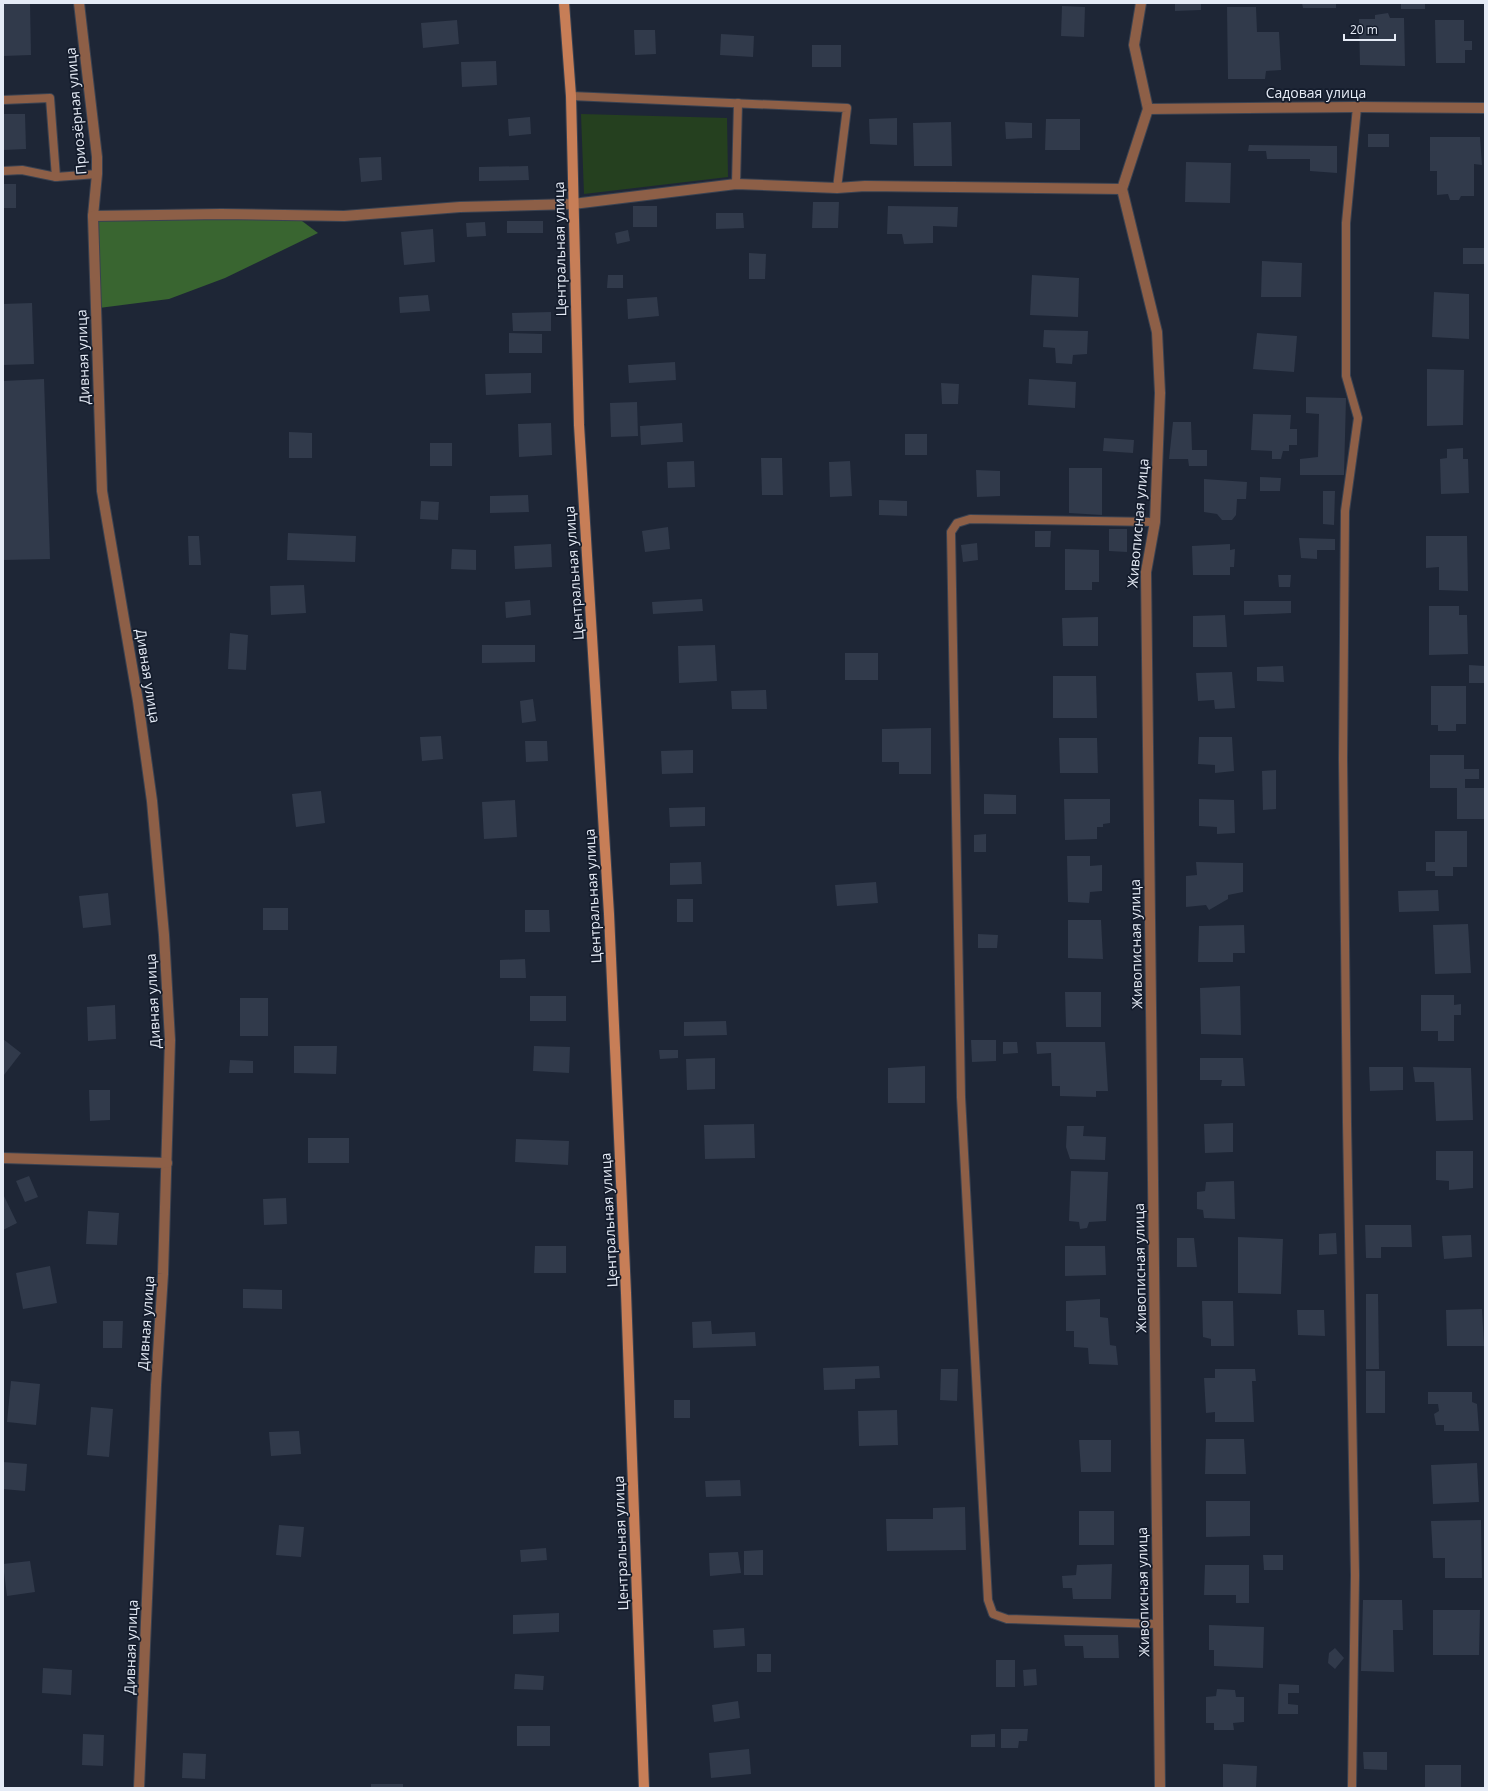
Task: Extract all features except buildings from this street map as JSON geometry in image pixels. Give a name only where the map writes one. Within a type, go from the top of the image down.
[{"type":"street","name":"Приозёрная улица","points":[[79,3],[94,123],[97,174],[93,216]]},
{"type":"street","name":"Центральная улица","points":[[564,3],[570,96],[579,424],[610,922],[626,1285],[644,1788]]},
{"type":"street","points":[[93,216],[228,214],[344,216],[460,207],[573,204],[736,184],[837,188],[865,186],[1122,189],[1148,109],[1134,45],[1141,3]]},
{"type":"street","name":"Садовая улица","points":[[1148,109],[1357,107],[1485,108]]},
{"type":"street","name":"Живописная улица","points":[[1122,189],[1157,332],[1160,393],[1155,522],[1146,572],[1160,1788]]},
{"type":"street","name":"Дивная улица","points":[[93,216],[102,491],[146,750],[164,935],[170,1040],[163,1274],[156,1385],[139,1788]]},
{"type":"street","points":[[3,1158],[167,1163]]},
{"type":"lane","points":[[570,96],[848,108],[837,188]]},
{"type":"lane","points":[[3,100],[50,98],[56,177]]},
{"type":"lane","points":[[736,184],[738,103]]},
{"type":"lane","points":[[1352,1788],[1355,1575],[1346,1123],[1343,759],[1345,511],[1358,418],[1346,376],[1346,223],[1357,107]]},
{"type":"lane","points":[[3,171],[22,170],[56,177],[97,174]]},
{"type":"lane","points":[[1155,522],[970,519],[957,523],[951,532],[961,1097],[988,1600],[993,1614],[1007,1619],[1158,1624]]},
{"type":"green space","points":[[581,114],[727,118],[728,177],[584,194]]},
{"type":"green space","points":[[298,218],[318,233],[225,278],[169,299],[99,308],[98,221]]}]
